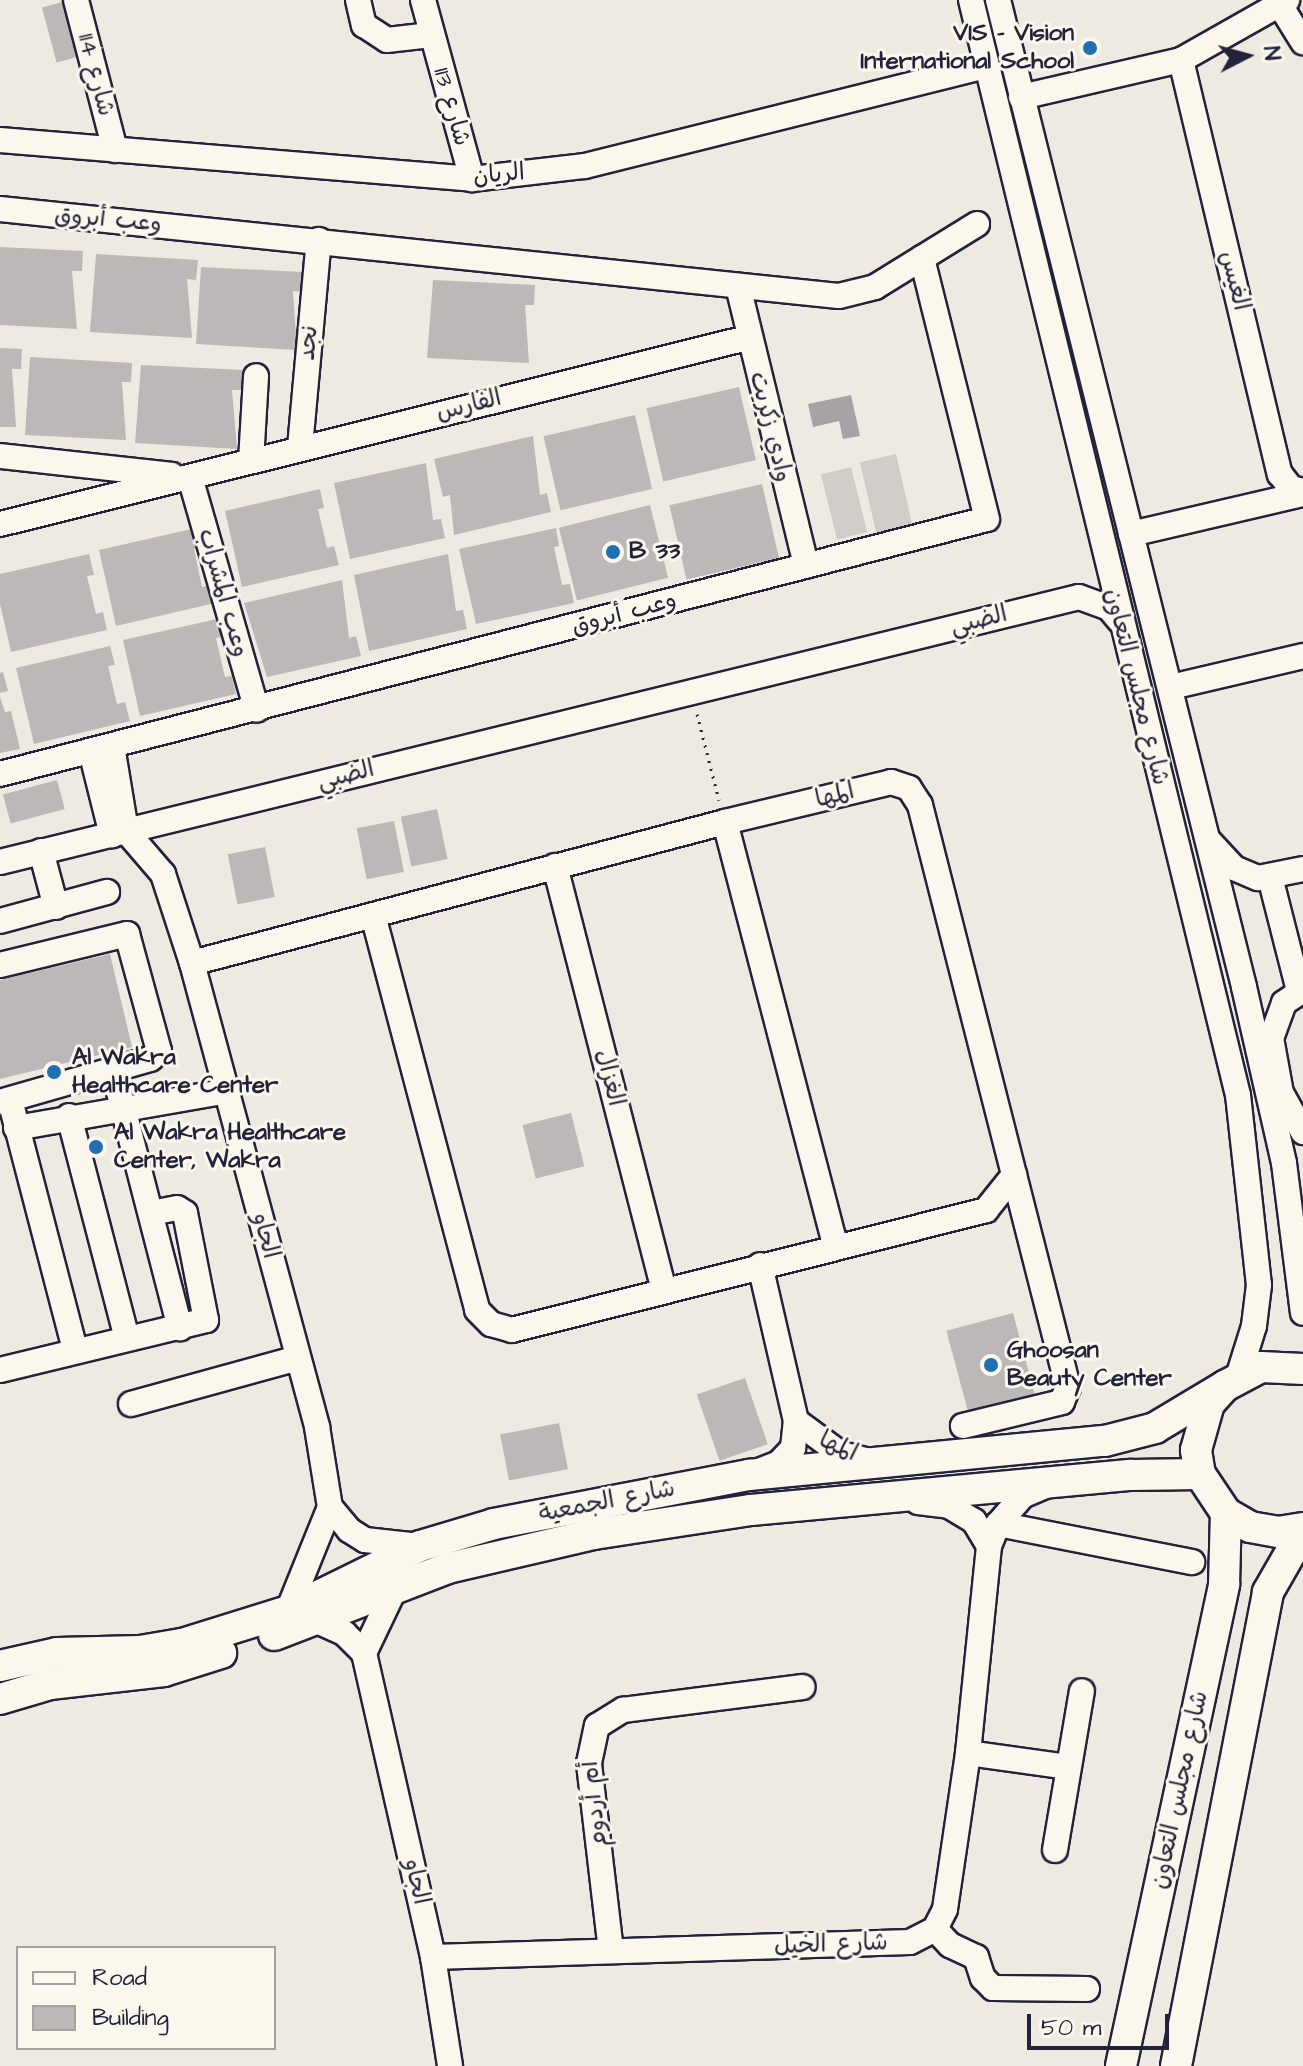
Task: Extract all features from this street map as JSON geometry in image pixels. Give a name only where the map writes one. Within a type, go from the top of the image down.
[{"type":"main road","name":"شارع الجمعية","points":[[0,1666],[57,1653],[140,1651],[182,1644],[288,1611],[420,1546],[494,1524],[749,1475],[1105,1441],[1155,1428],[1231,1381],[1261,1367],[1303,1369]]},
{"type":"main road","points":[[1231,1381],[1200,1426],[1200,1474],[1226,1513],[1250,1527],[1278,1532],[1303,1530]]},
{"type":"main road","name":"شارع الجمعية","points":[[0,1699],[50,1684],[164,1671],[317,1621],[448,1568],[594,1534],[751,1510],[882,1497],[1055,1482],[1200,1474]]},
{"type":"main road","name":"شارع مجلس التعاون","points":[[1121,2066],[1224,1584],[1226,1513]]},
{"type":"main road","name":"شارع مجلس التعاون","points":[[1176,2066],[1268,1592],[1303,1530]]},
{"type":"street","name":"شارع 114","points":[[76,0],[115,150]]},
{"type":"street","name":"شارع 113","points":[[358,0],[364,25],[387,40],[431,35]]},
{"type":"street","name":"شارع 113","points":[[423,0],[472,179]]},
{"type":"street","name":"شارع مجلس التعاون","points":[[971,0],[1100,545],[1238,1095],[1259,1285],[1254,1326],[1231,1381]]},
{"type":"street","name":"شارع مجلس التعاون","points":[[998,0],[1171,687],[1284,1163],[1299,1233],[1303,1313]]},
{"type":"street","points":[[1021,97],[1181,60],[1284,2],[1303,42]]},
{"type":"street","name":"الغيس","points":[[1181,60],[1280,474],[1291,488],[1303,492]]},
{"type":"street","name":"الريان","points":[[0,140],[472,179],[585,166],[987,66]]},
{"type":"street","name":"وعب أبروق","points":[[0,209],[839,296],[875,287],[977,224]]},
{"type":"street","name":"نجد","points":[[300,447],[319,240]]},
{"type":"street","name":"وعب أبروق","points":[[0,774],[987,519],[922,258]]},
{"type":"street","name":"وادي زكريت","points":[[738,286],[747,338],[806,566]]},
{"type":"street","name":"الفارس","points":[[0,524],[747,338]]},
{"type":"street","points":[[251,461],[256,376]]},
{"type":"street","name":"الفارس","points":[[0,456],[190,477]]},
{"type":"street","name":"وعب المشراب","points":[[190,477],[257,710]]},
{"type":"street","points":[[1131,534],[1303,492]]},
{"type":"street","points":[[1100,545],[1099,564],[1079,597],[1109,608],[1119,620]]},
{"type":"street","name":"الضبي","points":[[0,862],[1079,597]]},
{"type":"street","points":[[1171,687],[1303,656]]},
{"type":"street","points":[[102,749],[119,833]]},
{"type":"street","name":"المها","points":[[192,963],[725,822],[891,782],[909,788],[920,805],[1068,1387],[1062,1402],[963,1426]]},
{"type":"street","points":[[725,822],[836,1247]]},
{"type":"street","name":"الجاو","points":[[119,833],[163,874],[192,963],[317,1427],[330,1507]]},
{"type":"street","points":[[1208,840],[1243,873],[1270,877],[1302,872]]},
{"type":"street","points":[[41,851],[56,907]]},
{"type":"street","name":"الغزال","points":[[555,866],[664,1290]]},
{"type":"street","points":[[1270,877],[1301,990],[1284,1003],[1271,1038],[1281,1093],[1303,1132]]},
{"type":"street","points":[[0,921],[107,892]]},
{"type":"street","points":[[373,915],[477,1310],[491,1324],[512,1330],[986,1210],[1014,1175]]},
{"type":"street","points":[[0,965],[120,934],[132,938],[159,1051],[157,1056],[31,1089],[5,1101],[16,1128],[12,1158],[75,1350]]},
{"type":"street","points":[[0,1370],[206,1320],[208,1314],[185,1213],[177,1208],[152,1213],[113,1069]]},
{"type":"street","points":[[16,1128],[69,1116],[125,1112],[227,1091]]},
{"type":"street","points":[[69,1116],[127,1339]]},
{"type":"street","name":"المها","points":[[749,1475],[779,1463],[793,1448],[796,1421],[760,1265]]},
{"type":"street","points":[[131,1404],[298,1358]]},
{"type":"street","name":"المها","points":[[796,1421],[841,1454],[885,1464]]},
{"type":"street","points":[[1055,1482],[1022,1496],[994,1535],[968,1753],[945,1909],[935,1929],[950,1945],[976,1957],[983,1978],[993,1988],[1087,1989]]},
{"type":"street","points":[[882,1497],[949,1506],[994,1535],[1192,1562]]},
{"type":"street","points":[[288,1611],[330,1507],[365,1540],[420,1546]]},
{"type":"street","points":[[317,1621],[344,1633],[364,1653],[395,1588]]},
{"type":"street","name":"الجاو","points":[[364,1653],[433,1957],[450,2066]]},
{"type":"street","name":"أم أردوم","points":[[611,1951],[589,1763],[597,1726],[623,1710],[803,1687]]},
{"type":"street","points":[[1055,1850],[1082,1691]]},
{"type":"street","points":[[968,1753],[1068,1767]]},
{"type":"street","name":"شارع الخيل","points":[[433,1957],[910,1942],[935,1929]]},
{"type":"path","points":[[691,691],[725,822]]},
{"type":"shaded area","points":[[851,395],[860,436],[843,439],[839,421],[813,427],[808,404]]},
{"type":"shaded area","points":[[896,454],[912,525],[876,533],[860,462]]},
{"type":"shaded area","points":[[851,467],[867,532],[837,540],[821,474]]},
{"type":"building","points":[[66,1],[81,56],[57,63],[42,7]]},
{"type":"building","points":[[0,247],[83,251],[82,271],[72,271],[77,329],[0,325]]},
{"type":"building","points":[[96,254],[198,260],[196,280],[187,279],[192,338],[90,332]]},
{"type":"building","points":[[201,267],[303,272],[302,292],[293,291],[297,350],[196,344]]},
{"type":"building","points":[[433,280],[535,285],[534,305],[525,305],[529,363],[427,358]]},
{"type":"building","points":[[0,348],[22,349],[21,369],[12,369],[16,427],[0,427]]},
{"type":"building","points":[[30,357],[132,363],[131,382],[122,382],[126,440],[25,435]]},
{"type":"building","points":[[141,365],[243,370],[241,390],[232,390],[237,449],[135,443]]},
{"type":"building","name":"B 33","points":[[739,387],[756,460],[663,481],[646,408]]},
{"type":"building","name":"B 33","points":[[635,415],[652,489],[561,510],[543,436]]},
{"type":"building","points":[[533,436],[540,495],[547,493],[551,512],[454,535],[450,495],[443,497],[434,459]]},
{"type":"building","points":[[426,463],[433,520],[441,519],[445,538],[350,559],[334,483]]},
{"type":"building","name":"B 33","points":[[762,484],[779,558],[687,579],[669,505]]},
{"type":"building","points":[[320,489],[324,508],[318,509],[327,548],[334,546],[339,565],[242,587],[225,511]]},
{"type":"building","name":"B 33","points":[[650,505],[668,578],[577,601],[559,528]]},
{"type":"building","points":[[196,528],[200,547],[194,549],[202,587],[210,585],[215,603],[116,626],[99,550]]},
{"type":"building","points":[[556,528],[559,546],[554,547],[562,585],[570,584],[574,603],[476,624],[459,549]]},
{"type":"building","points":[[89,554],[94,575],[87,576],[96,614],[103,612],[107,630],[11,652],[0,604],[0,574]]},
{"type":"building","points":[[448,554],[456,611],[463,610],[467,629],[369,651],[354,575]]},
{"type":"building","points":[[342,580],[349,638],[356,636],[361,656],[267,677],[244,603]]},
{"type":"building","points":[[217,619],[222,637],[216,638],[225,677],[232,676],[236,694],[140,716],[123,640]]},
{"type":"building","points":[[110,646],[115,665],[108,666],[117,704],[125,702],[130,721],[34,744],[16,668]]},
{"type":"building","points":[[3,672],[8,691],[0,693],[0,673]]},
{"type":"building","points":[[0,697],[5,712],[11,711],[20,749],[0,753]]},
{"type":"building","points":[[57,780],[65,809],[11,823],[3,794]]},
{"type":"building","points":[[437,809],[448,859],[411,867],[401,817]]},
{"type":"building","points":[[394,821],[404,872],[367,879],[357,828]]},
{"type":"building","points":[[265,847],[275,897],[237,904],[228,854]]},
{"type":"building","points":[[110,954],[132,1047],[0,1079],[0,980]]},
{"type":"building","points":[[571,1113],[584,1166],[536,1178],[522,1125]]},
{"type":"building","name":"Ghoosan Beauty Center","points":[[1013,1313],[1036,1398],[969,1416],[946,1331]]},
{"type":"building","points":[[745,1378],[768,1444],[720,1461],[697,1395]]},
{"type":"building","points":[[559,1423],[568,1469],[509,1481],[500,1434]]},
{"type":"place","name":"VIS - Vision International School","points":[[1090,48]]},
{"type":"place","name":"B 33","points":[[613,552]]},
{"type":"place","name":"Al Wakra Healthcare Center","points":[[54,1072]]},
{"type":"place","name":"Al Wakra Healthcare Center, Wakra","points":[[96,1147]]},
{"type":"place","name":"Ghoosan Beauty Center","points":[[991,1365]]}]
